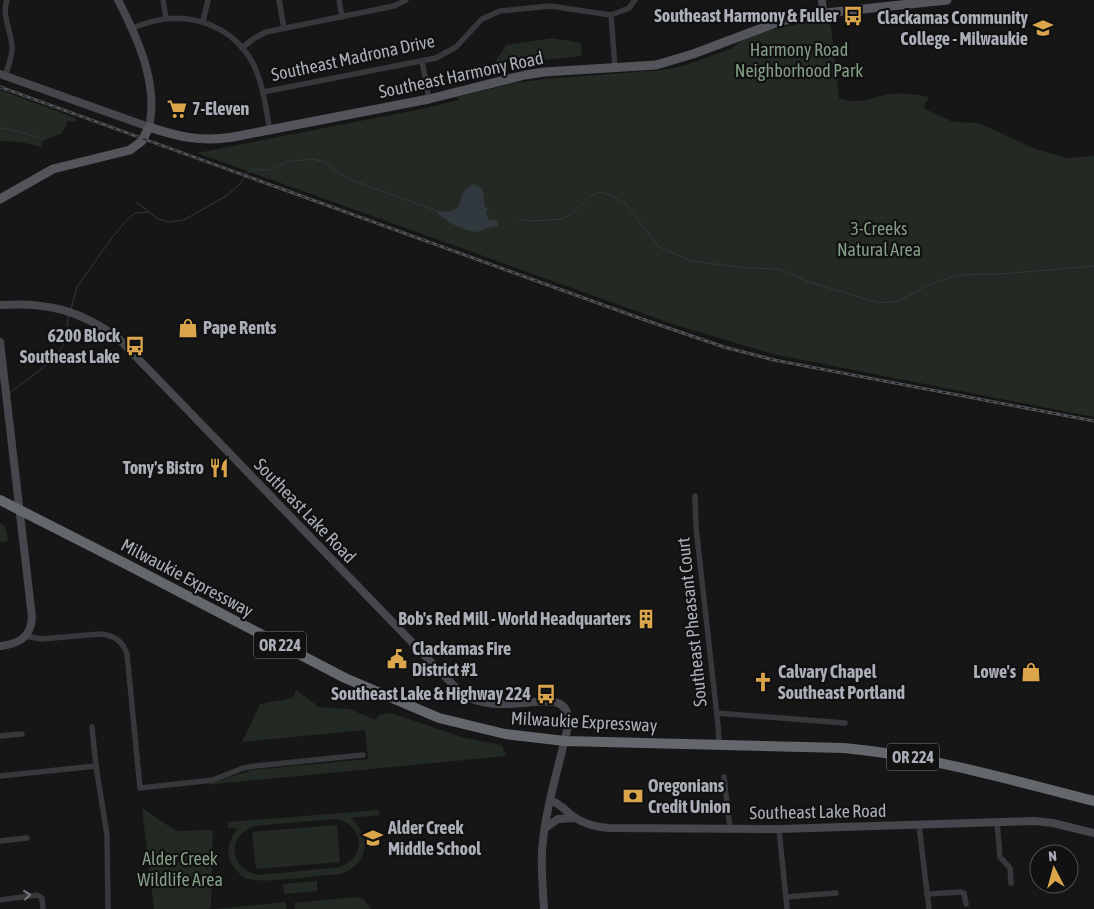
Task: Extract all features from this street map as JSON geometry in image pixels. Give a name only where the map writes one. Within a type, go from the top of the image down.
[{"type":"highway","name":"Milwaukie Expressway","points":[[0,500],[345,678],[439,718],[487,731],[565,741],[844,748],[901,754],[958,766],[1094,801]]},
{"type":"main road","name":"Southeast Harmony Road","points":[[149,127],[184,138],[201,140],[233,137],[429,99],[531,74],[642,66],[668,62],[772,23],[823,13],[947,0]]},
{"type":"main road","points":[[0,199],[53,169],[130,150],[142,141],[149,127]]},
{"type":"street","points":[[7,0],[5,11],[12,48],[3,75],[149,127],[152,109],[150,90],[140,46],[118,0]]},
{"type":"street","points":[[163,0],[166,18]]},
{"type":"street","points":[[203,21],[208,0]]},
{"type":"street","points":[[279,0],[284,28]]},
{"type":"street","points":[[339,0],[342,16]]},
{"type":"street","points":[[242,48],[259,34],[394,6],[406,0]]},
{"type":"street","points":[[576,9],[578,0]]},
{"type":"street","points":[[615,68],[611,16],[629,8],[635,0]]},
{"type":"street","points":[[822,0],[823,13]]},
{"type":"street","name":"Southeast Madrona Drive","points":[[263,92],[436,58],[450,52],[477,23],[495,12],[542,6],[576,9],[611,16]]},
{"type":"street","points":[[132,28],[166,18],[185,18],[203,21],[219,29],[242,48],[255,69],[263,92],[270,130]]},
{"type":"street","points":[[422,61],[429,99]]},
{"type":"street","name":"Southeast Lake Road","points":[[0,305],[32,304],[62,309],[105,328],[136,355],[454,688],[468,698],[485,703],[551,702],[559,704],[567,711],[569,718],[565,741]]},
{"type":"street","points":[[0,342],[32,616],[30,628],[26,636],[15,643],[0,646]]},
{"type":"street","name":"Southeast Pheasant Court","points":[[695,496],[696,527],[719,744]]},
{"type":"street","points":[[26,636],[41,639],[100,634],[114,637],[124,647],[127,654],[140,788],[204,782],[243,768],[255,766],[364,755]]},
{"type":"street","points":[[717,713],[845,723]]},
{"type":"street","points":[[92,727],[107,835],[108,909]]},
{"type":"street","points":[[0,736],[22,734]]},
{"type":"street","points":[[544,909],[542,859],[545,828],[565,741]]},
{"type":"street","points":[[0,776],[96,766]]},
{"type":"street","points":[[724,777],[730,829]]},
{"type":"street","name":"Southeast Lake Road","points":[[550,800],[558,803],[576,818],[588,824],[603,827],[779,829],[1034,821],[1053,823],[1094,833]]},
{"type":"street","points":[[545,828],[558,819],[576,818]]},
{"type":"street","points":[[997,822],[1000,857],[1010,868],[1012,883]]},
{"type":"street","points":[[919,825],[929,909]]},
{"type":"street","points":[[779,829],[787,909]]},
{"type":"street","points":[[0,841],[27,838]]},
{"type":"street","points":[[927,894],[961,892],[964,893],[966,904]]},
{"type":"street","points":[[786,897],[836,893]]},
{"type":"street","points":[[0,900],[38,894],[42,898],[43,909]]},
{"type":"green space","name":"3-Creeks Natural Area","points":[[830,18],[839,98],[857,101],[891,94],[913,94],[929,97],[924,106],[925,109],[953,122],[979,123],[1035,149],[1068,158],[1094,156],[1094,417],[777,355],[675,325],[197,153],[426,108],[459,100],[457,97],[515,83],[663,70],[683,66],[733,48],[750,37],[793,25]]},
{"type":"green space","points":[[552,38],[581,43],[582,56],[533,61],[519,59],[494,64],[506,45]]},
{"type":"green space","points":[[0,90],[76,118],[76,121],[68,121],[62,133],[41,142],[42,147],[20,142],[0,141]]},
{"type":"green space","points":[[0,523],[5,526],[8,541],[0,542]]},
{"type":"green space","points":[[296,690],[319,707],[349,709],[376,720],[378,715],[391,713],[465,738],[502,745],[506,756],[205,785],[252,770],[368,759],[365,730],[242,742],[260,704],[293,698]]},
{"type":"green space","name":"Alder Creek Wildlife Area","points":[[142,808],[176,831],[213,830],[211,907],[208,909],[154,909]]},
{"type":"green space","points":[[379,810],[380,815],[351,818],[358,825],[364,841],[362,857],[357,864],[341,874],[293,879],[256,880],[245,878],[240,874],[233,866],[229,856],[231,839],[238,828],[228,828],[228,822]],"holes":[[[334,819],[352,827],[359,840],[355,855],[349,862],[340,867],[259,875],[249,872],[236,859],[235,844],[239,837],[255,826]]]},
{"type":"green space","points":[[337,825],[340,862],[256,869],[252,832]]},
{"type":"green space","points":[[317,881],[317,891],[284,894],[283,884]]},
{"type":"green space","points":[[355,897],[363,899],[371,909],[295,909],[294,903]]},
{"type":"green space","points":[[286,902],[286,909],[215,909]]},
{"type":"shaded area","points":[[474,184],[483,190],[485,207],[490,209],[486,211],[488,220],[497,220],[498,226],[478,232],[473,231],[461,228],[436,211],[454,210],[458,207],[467,188]]},
{"type":"waterway","points":[[0,128],[37,137]]},
{"type":"waterway","points":[[136,202],[158,219],[169,222],[184,220],[226,196],[239,185],[247,173],[254,169],[270,170],[286,162],[312,159],[325,162],[349,179],[437,211]]},
{"type":"waterway","points":[[517,219],[533,221],[563,219],[592,195],[600,192],[626,204],[659,247],[691,261],[746,268],[779,269],[806,281],[879,303],[899,301],[926,286],[957,275],[1001,274],[1094,266]]},
{"type":"waterway","points":[[71,309],[77,287],[114,235],[135,213],[149,212]]},
{"type":"waterway","points":[[9,394],[47,364],[60,350],[64,343],[69,315]]},
{"type":"railway","points":[[0,87],[724,347],[774,360],[1094,421]]},
{"type":"place","name":"Southeast Harmony & Fuller","points":[[853,16]]},
{"type":"place","name":"Clackamas Community College - Milwaukie","points":[[1043,28]]},
{"type":"place","name":"7-Eleven","points":[[177,109]]},
{"type":"place","name":"Pape Rents","points":[[188,328]]},
{"type":"place","name":"6200 Block Southeast Lake","points":[[135,346]]},
{"type":"place","name":"Tony's Bistro","points":[[219,468]]},
{"type":"place","name":"Bob's Red Mill - World Headquarters","points":[[646,619]]},
{"type":"place","name":"Clackamas Fire District #1","points":[[397,659]]},
{"type":"place","name":"Lowe's","points":[[1031,672]]},
{"type":"place","name":"Calvary Chapel Southeast Portland","points":[[763,682]]},
{"type":"place","name":"Southeast Lake & Highway 224","points":[[546,694]]},
{"type":"place","name":"Oregonians Credit Union","points":[[633,796]]},
{"type":"place","name":"Alder Creek Middle School","points":[[373,838]]},
{"type":"park label","name":"Harmony Road Neighborhood Park","points":[[799,60]]}]
